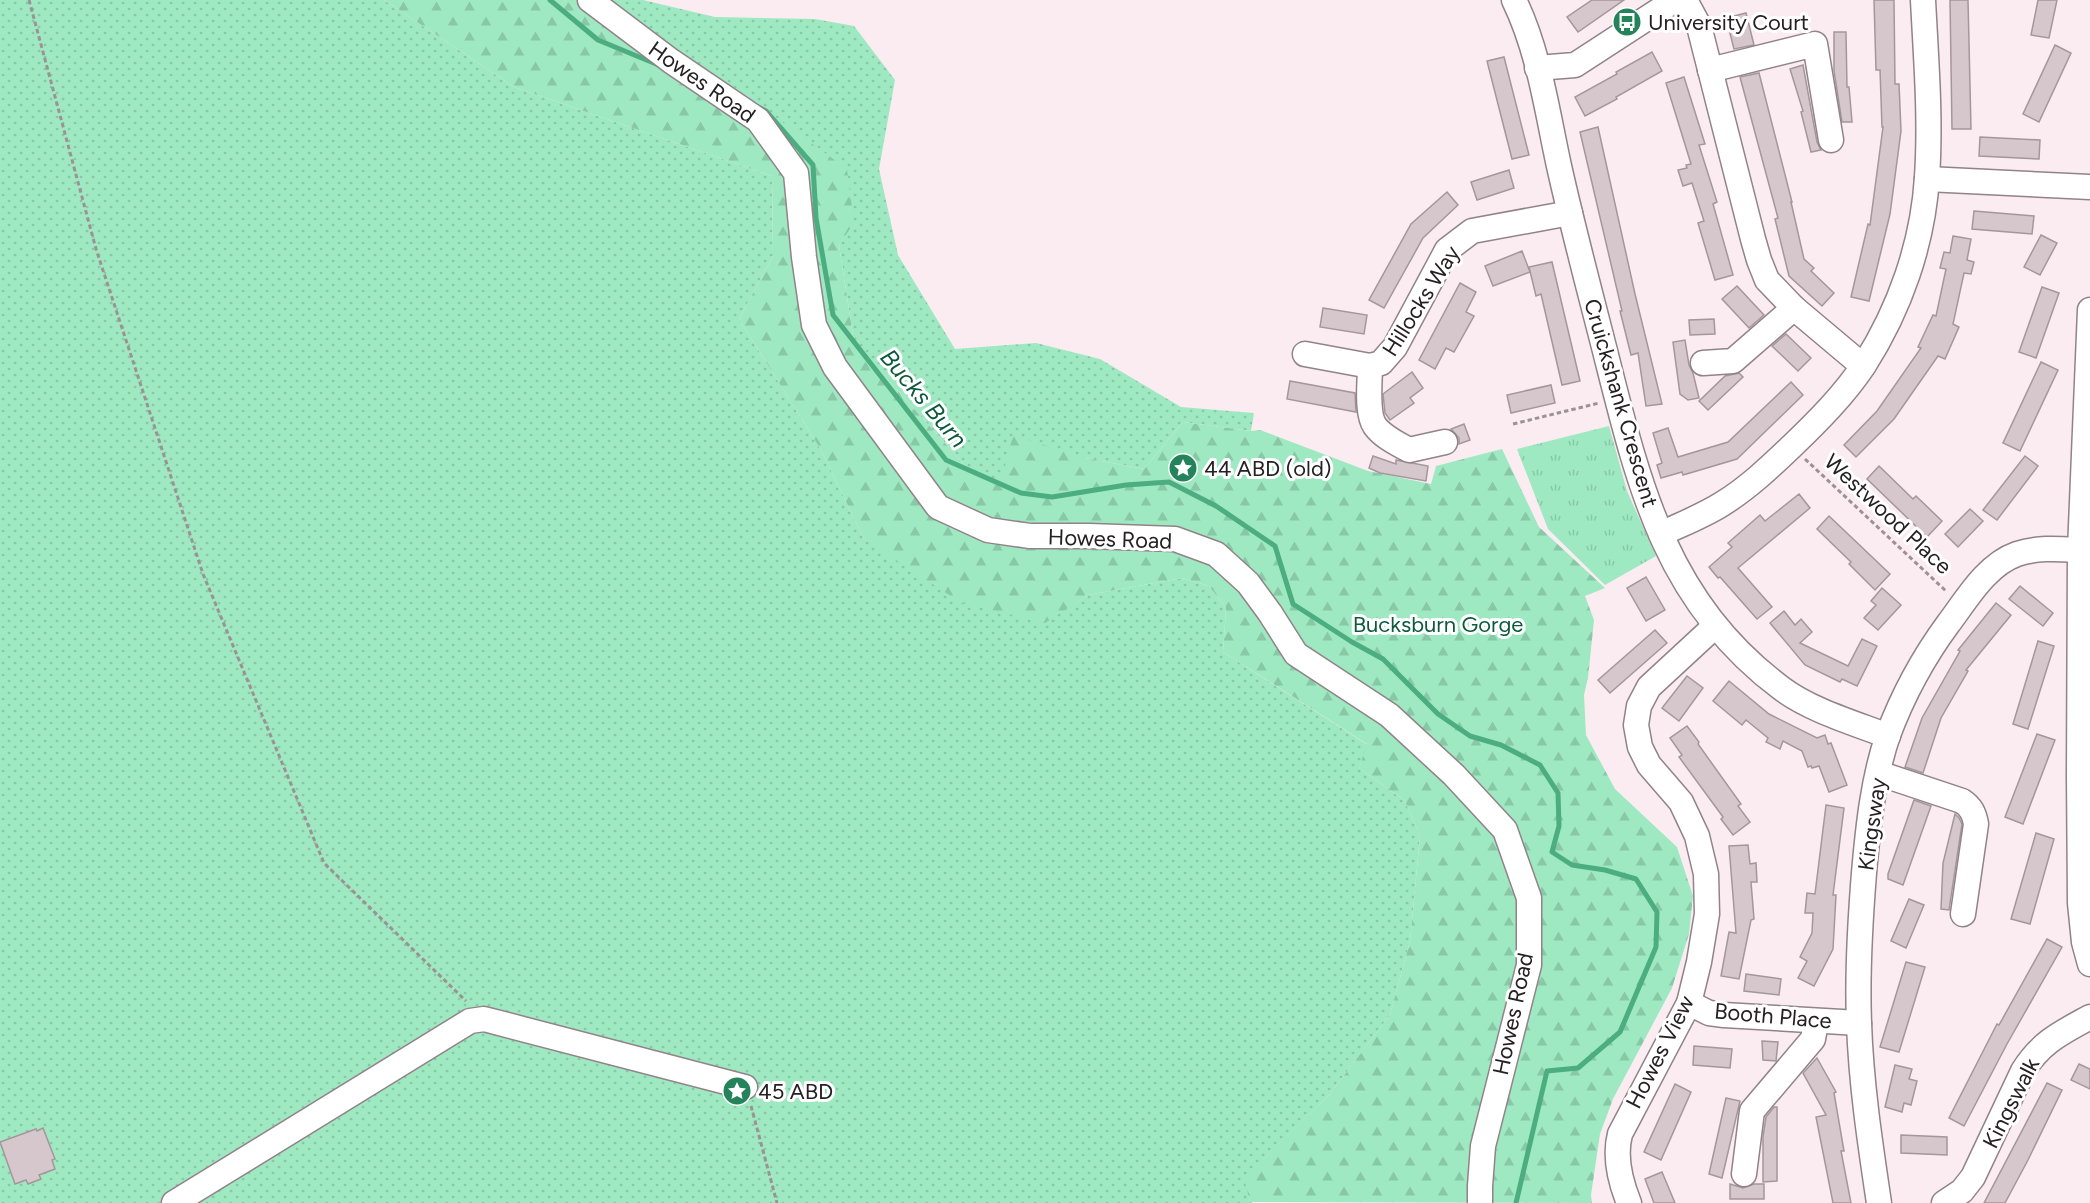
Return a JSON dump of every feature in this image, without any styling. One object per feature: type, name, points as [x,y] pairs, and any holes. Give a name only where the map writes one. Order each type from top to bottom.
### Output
[{"type":"street","name":"Howes Road","points":[[590,0],[676,65],[758,120],[796,173],[804,257],[814,325],[836,367],[938,507],[988,530],[1030,537],[1089,536],[1175,539],[1216,554],[1248,583],[1296,654],[1389,715],[1454,775],[1505,830],[1529,898],[1528,965],[1484,1146],[1480,1203]]},
{"type":"street","name":"Cruickshank Crescent","points":[[1514,0],[1521,15],[1537,68],[1570,213],[1641,484],[1681,577],[1715,626],[1744,657],[1782,689],[1810,705],[1888,736]]},
{"type":"street","points":[[1537,68],[1575,64],[1675,0]]},
{"type":"street","points":[[1685,0],[1699,26],[1759,260],[1767,280],[1794,308],[1863,366]]},
{"type":"street","points":[[1661,534],[1706,513],[1738,494],[1792,446],[1821,418],[1863,366],[1883,333],[1907,280],[1919,233],[1927,179],[1929,117],[1923,0]]},
{"type":"street","points":[[1710,70],[1815,44],[1831,140]]},
{"type":"street","points":[[1927,179],[2090,187]]},
{"type":"street","name":"Hillocks Way","points":[[1305,354],[1370,366],[1382,363],[1395,346],[1447,250],[1459,239],[1472,231],[1570,213]]},
{"type":"street","points":[[1703,363],[1733,361],[1794,308]]},
{"type":"street","points":[[2090,310],[2080,550],[2079,881],[2084,942],[2090,964]]},
{"type":"street","points":[[1370,366],[1370,414],[1374,426],[1385,436],[1409,450],[1445,442]]},
{"type":"street","name":"Kingsway","points":[[1879,1203],[1865,1108],[1859,1023],[1860,932],[1871,810],[1888,736],[1926,655],[1961,606],[1991,571],[2017,554],[2043,550],[2080,550]]},
{"type":"street","name":"Howes View","points":[[1629,1203],[1618,1167],[1617,1145],[1620,1134],[1689,1003],[1707,914],[1706,874],[1697,836],[1681,802],[1649,765],[1640,747],[1636,725],[1639,706],[1649,687],[1715,626]]},
{"type":"street","points":[[1878,773],[1962,801],[1974,814],[1976,824],[1963,914]]},
{"type":"street","name":"Booth Place","points":[[1689,1003],[1709,1013],[1724,1015],[1859,1023]]},
{"type":"street","name":"Kingswalk","points":[[1944,1203],[1962,1191],[1973,1177],[2030,1059],[2053,1036],[2090,1017]]},
{"type":"street","points":[[174,1203],[470,1021],[484,1019],[745,1087]]},
{"type":"street","points":[[1744,1174],[1752,1111],[1813,1039],[1816,1022]]},
{"type":"path","points":[[29,0],[96,249],[203,574],[324,863],[484,1019]]},
{"type":"path","points":[[1513,424],[1617,398]]},
{"type":"path","name":"Westwood Place","points":[[1792,446],[1961,606]]},
{"type":"path","points":[[745,1087],[777,1203]]},
{"type":"green space","points":[[0,0],[384,0],[514,87],[772,176],[773,256],[739,319],[821,450],[864,539],[1045,622],[1088,595],[1182,578],[1209,586],[1226,608],[1223,652],[1368,745],[1359,768],[1405,801],[1420,836],[1410,941],[1390,1015],[1329,1095],[1245,1178],[1250,1202],[1253,1203],[0,1203]]},
{"type":"green space","name":"Bucksburn Gorge","points":[[384,0],[565,0],[601,27],[731,85],[847,169],[854,223],[839,245],[854,342],[969,470],[1001,482],[1013,435],[1085,458],[1144,469],[1183,422],[1251,431],[1260,430],[1368,471],[1431,484],[1436,466],[1502,449],[1539,527],[1605,588],[1585,596],[1594,620],[1584,695],[1586,735],[1615,789],[1677,847],[1693,896],[1689,934],[1672,988],[1613,1099],[1600,1134],[1591,1195],[1592,1203],[1250,1202],[1244,1178],[1329,1095],[1390,1015],[1410,941],[1420,836],[1405,801],[1359,768],[1367,744],[1223,652],[1226,608],[1209,586],[1182,578],[1088,595],[1045,623],[960,602],[864,539],[821,450],[739,319],[773,256],[772,176],[514,87]]},
{"type":"green space","points":[[565,0],[643,0],[715,17],[815,19],[854,26],[895,80],[879,169],[898,255],[955,349],[1036,343],[1100,359],[1181,407],[1254,413],[1251,431],[1183,422],[1144,469],[1085,458],[1001,482],[969,470],[854,342],[839,245],[854,222]]},
{"type":"green space","points":[[1609,426],[1627,491],[1656,556],[1605,585],[1548,529],[1517,449]]},
{"type":"building","points":[[1592,0],[1624,0],[1578,32],[1567,17]]},
{"type":"building","points":[[1874,0],[1894,0],[1895,84],[1899,84],[1901,131],[1890,214],[1869,301],[1851,297],[1868,224],[1870,225],[1883,127],[1880,70],[1876,70]]},
{"type":"building","points":[[1950,0],[1968,0],[1971,129],[1952,129]]},
{"type":"building","points":[[2038,0],[2057,0],[2049,38],[2031,35]]},
{"type":"building","points":[[1746,13],[1754,45],[1734,49],[1726,18]]},
{"type":"building","points":[[1834,32],[1846,32],[1847,87],[1849,87],[1852,122],[1842,122],[1834,71]]},
{"type":"building","points":[[2055,45],[2071,53],[2039,122],[2023,114]]},
{"type":"building","points":[[1652,52],[1662,71],[1585,116],[1575,97]]},
{"type":"building","points":[[1504,57],[1529,155],[1512,159],[1487,61]]},
{"type":"building","points":[[1803,65],[1817,142],[1821,150],[1811,152],[1801,112],[1803,111],[1790,69]]},
{"type":"building","points":[[1759,73],[1804,259],[1814,268],[1811,271],[1834,293],[1822,306],[1789,276],[1775,219],[1778,218],[1740,77]]},
{"type":"building","points":[[1684,77],[1705,144],[1699,145],[1717,202],[1713,204],[1733,275],[1715,280],[1698,223],[1704,221],[1692,183],[1683,186],[1678,170],[1687,168],[1686,165],[1691,164],[1666,83]]},
{"type":"building","points":[[1598,127],[1662,404],[1646,406],[1638,353],[1631,355],[1620,311],[1622,311],[1580,132]]},
{"type":"building","points":[[1980,137],[2040,140],[2039,159],[1979,156]]},
{"type":"building","points":[[1509,170],[1514,188],[1477,200],[1471,182]]},
{"type":"building","points":[[1447,192],[1458,205],[1423,238],[1384,308],[1369,300],[1411,224]]},
{"type":"building","points":[[1974,211],[2034,216],[2032,234],[1972,229]]},
{"type":"building","points":[[2041,235],[2057,243],[2040,275],[2024,267]]},
{"type":"building","points":[[1953,236],[1971,239],[1967,260],[1974,262],[1971,274],[1964,273],[1953,324],[1959,327],[1945,359],[1938,356],[1894,419],[1856,457],[1844,445],[1877,411],[1921,348],[1918,347],[1933,315],[1936,316],[1946,269],[1940,268],[1944,252],[1950,253]]},
{"type":"building","points":[[1522,251],[1530,272],[1493,286],[1485,266]]},
{"type":"building","points":[[1552,262],[1580,381],[1562,385],[1541,294],[1536,296],[1529,267]]},
{"type":"building","points":[[1460,283],[1476,292],[1466,312],[1474,316],[1454,352],[1446,348],[1435,369],[1419,360]]},
{"type":"building","points":[[1737,286],[1764,315],[1749,328],[1722,299]]},
{"type":"building","points":[[2042,287],[2059,293],[2036,358],[2019,352]]},
{"type":"building","points":[[1323,308],[1367,315],[1364,334],[1320,327]]},
{"type":"building","points":[[1714,319],[1715,334],[1690,335],[1689,320]]},
{"type":"building","points":[[1786,334],[1811,358],[1798,371],[1772,346]]},
{"type":"building","points":[[1685,340],[1689,365],[1699,398],[1688,400],[1680,394],[1673,342]]},
{"type":"building","points":[[2041,362],[2058,370],[2020,451],[2003,443]]},
{"type":"building","points":[[1412,372],[1423,388],[1410,398],[1414,403],[1390,420],[1385,413],[1383,394]]},
{"type":"building","points":[[1739,373],[1743,377],[1708,410],[1699,401],[1725,376]]},
{"type":"building","points":[[1290,381],[1355,393],[1356,412],[1287,399]]},
{"type":"building","points":[[1791,382],[1803,395],[1737,459],[1683,475],[1682,472],[1661,478],[1657,465],[1662,463],[1653,433],[1668,428],[1678,457],[1728,442]]},
{"type":"building","points":[[1551,385],[1555,403],[1511,413],[1507,395]]},
{"type":"building","points":[[1464,424],[1470,440],[1459,444],[1459,438],[1451,429]]},
{"type":"building","points":[[1373,456],[1396,464],[1396,460],[1428,466],[1426,481],[1380,473],[1369,468]]},
{"type":"building","points":[[2025,456],[2038,466],[1997,520],[1983,510]]},
{"type":"building","points":[[1879,466],[1913,499],[1916,496],[1942,521],[1927,537],[1867,479]]},
{"type":"building","points":[[1799,494],[1810,508],[1738,568],[1772,607],[1757,619],[1709,567],[1732,547],[1728,543],[1760,515],[1765,521]]},
{"type":"building","points":[[1970,509],[1983,521],[1958,547],[1945,534]]},
{"type":"building","points":[[1829,516],[1890,574],[1875,590],[1849,564],[1851,562],[1817,529]]},
{"type":"building","points":[[1646,577],[1665,610],[1646,621],[1627,588]]},
{"type":"building","points":[[2020,586],[2053,613],[2043,626],[2009,599]]},
{"type":"building","points":[[1882,588],[1901,605],[1878,630],[1864,618],[1876,605],[1871,601]]},
{"type":"building","points":[[1996,603],[2011,615],[1966,670],[1968,671],[1941,718],[1923,773],[1905,767],[1922,718],[1960,651],[1958,650]]},
{"type":"building","points":[[1784,611],[1795,625],[1801,619],[1812,632],[1800,643],[1848,666],[1862,639],[1877,646],[1857,686],[1842,679],[1840,682],[1805,665],[1770,623]]},
{"type":"building","points":[[1655,630],[1667,643],[1610,693],[1598,680]]},
{"type":"building","points":[[2038,641],[2054,646],[2028,729],[2013,724]]},
{"type":"building","points":[[1687,676],[1703,688],[1679,721],[1662,708]]},
{"type":"building","points":[[1729,681],[1769,714],[1817,738],[1825,735],[1828,744],[1831,743],[1847,785],[1829,792],[1819,766],[1808,767],[1802,751],[1783,741],[1780,749],[1766,742],[1768,738],[1746,720],[1742,725],[1713,701]]},
{"type":"building","points":[[1687,726],[1741,804],[1738,806],[1750,822],[1733,835],[1721,819],[1723,817],[1679,757],[1682,755],[1670,738]]},
{"type":"building","points":[[2037,734],[2055,740],[2023,824],[2005,817]]},
{"type":"building","points":[[1914,800],[1931,806],[1903,885],[1888,879],[1888,874]]},
{"type":"building","points":[[1826,805],[1844,808],[1833,895],[1836,895],[1833,949],[1814,986],[1798,978],[1807,961],[1800,957],[1812,933],[1813,913],[1805,913],[1807,893],[1815,894]]},
{"type":"building","points":[[1955,814],[1962,824],[1949,910],[1941,909],[1943,863]]},
{"type":"building","points":[[2036,833],[2054,839],[2030,924],[2011,919]]},
{"type":"building","points":[[1748,845],[1750,864],[1756,863],[1757,882],[1751,882],[1754,919],[1751,920],[1739,979],[1721,976],[1729,932],[1736,933],[1729,846]]},
{"type":"building","points":[[1909,899],[1924,905],[1906,948],[1891,941]]},
{"type":"building","points":[[2047,939],[2062,947],[1964,1126],[1949,1118],[1997,1024],[1999,1025]]},
{"type":"building","points":[[1906,962],[1925,967],[1899,1052],[1880,1047]]},
{"type":"building","points":[[1746,974],[1781,979],[1779,995],[1744,991]]},
{"type":"building","points":[[1762,1041],[1778,1042],[1776,1061],[1763,1060]]},
{"type":"building","points":[[1694,1046],[1732,1049],[1730,1068],[1693,1065]]},
{"type":"building","points":[[1817,1058],[1836,1092],[1834,1093],[1844,1151],[1841,1151],[1851,1203],[1833,1203],[1816,1117],[1826,1115],[1803,1073]]},
{"type":"building","points":[[2079,1064],[2090,1069],[2090,1089],[2071,1080]]},
{"type":"building","points":[[1895,1065],[1912,1069],[1909,1079],[1917,1081],[1911,1105],[1904,1103],[1902,1112],[1885,1107]]},
{"type":"building","points":[[2047,1083],[2062,1090],[2028,1160],[2005,1203],[1984,1203]]},
{"type":"building","points":[[1675,1084],[1691,1092],[1661,1160],[1644,1152]]},
{"type":"building","points":[[1726,1098],[1740,1101],[1722,1178],[1709,1174]]},
{"type":"building","points":[[1774,1107],[1777,1107],[1777,1181],[1763,1182],[1763,1137],[1766,1117]]},
{"type":"building","points":[[43,1128],[55,1159],[52,1160],[55,1169],[39,1175],[41,1179],[28,1184],[26,1180],[15,1184],[0,1142]]},
{"type":"building","points":[[1901,1135],[1947,1137],[1947,1155],[1901,1153]]},
{"type":"building","points":[[1662,1172],[1675,1203],[1654,1203],[1645,1179]]},
{"type":"building","points":[[1730,1184],[1743,1188],[1754,1184],[1764,1184],[1764,1199],[1730,1199]]},
{"type":"waterway","name":"Bucks Burn","points":[[550,0],[598,40],[661,66]]},
{"type":"waterway","name":"Bucks Burn","points":[[758,107],[766,111],[813,165],[816,218],[833,315],[946,460],[1021,493],[1052,497],[1126,485],[1169,482],[1216,506],[1275,546],[1293,604],[1383,659],[1438,714],[1470,736],[1501,745],[1540,765],[1558,793],[1559,826],[1552,852],[1572,865],[1605,870],[1636,879],[1657,912],[1656,947],[1620,1032],[1578,1068],[1547,1071],[1516,1203]]},
{"type":"place","name":"University Court","points":[[1627,22]]},
{"type":"place","name":"44 ABD (old)","points":[[1183,468]]},
{"type":"place","name":"45 ABD","points":[[737,1091]]}]
